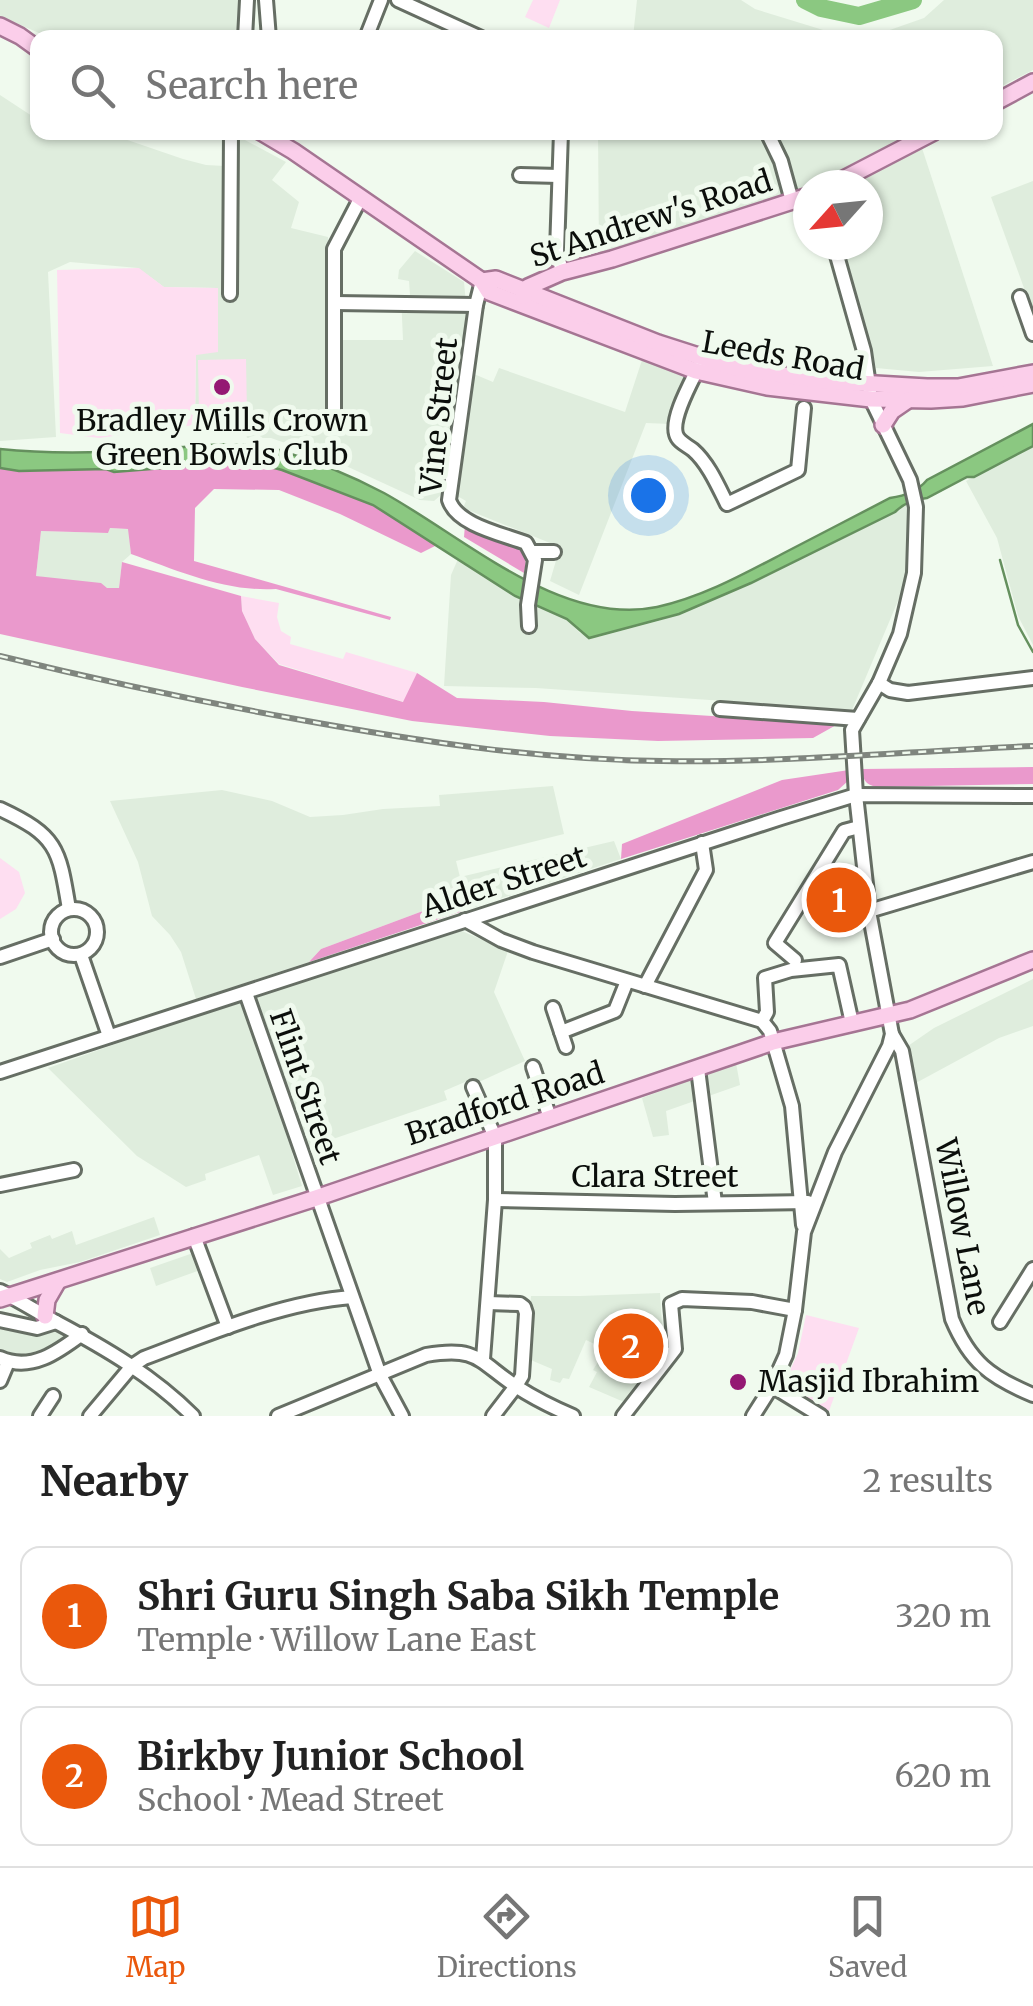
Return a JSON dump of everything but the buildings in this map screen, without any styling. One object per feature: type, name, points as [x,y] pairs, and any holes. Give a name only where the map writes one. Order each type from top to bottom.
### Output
[{"type":"main road","points":[[0,26],[30,43]]},
{"type":"main road","points":[[0,38],[30,48]]},
{"type":"main road","points":[[1003,98],[1033,82]]},
{"type":"main road","name":"Leeds Road","points":[[273,140],[482,281],[496,279],[522,298],[752,384],[826,394],[958,387],[1033,373]]},
{"type":"main road","points":[[860,170],[918,140]]},
{"type":"main road","name":"St Andrew's Road","points":[[522,298],[528,287],[562,272],[793,201]]},
{"type":"main road","name":"Leeds Road","points":[[699,365],[772,374],[908,400],[963,398],[1033,384]]},
{"type":"main road","points":[[883,425],[908,400]]},
{"type":"main road","name":"Bradford Road","points":[[3,1297],[316,1198],[773,1042],[910,1010],[1033,960]]},
{"type":"main road","points":[[50,1319],[47,1300],[58,1281]]},
{"type":"street","points":[[245,30],[247,0]]},
{"type":"street","points":[[266,0],[269,30]]},
{"type":"street","points":[[369,30],[381,0]]},
{"type":"street","points":[[398,0],[464,30]]},
{"type":"street","points":[[230,294],[231,140]]},
{"type":"street","points":[[561,140],[556,251],[562,272]]},
{"type":"street","points":[[771,140],[793,184]]},
{"type":"street","points":[[520,175],[560,176]]},
{"type":"street","points":[[334,414],[334,248],[360,198]]},
{"type":"street","points":[[720,709],[858,719],[900,634],[914,573],[916,507],[910,480],[869,391],[864,351],[838,260]]},
{"type":"street","name":"Vine Street","points":[[482,281],[449,500],[461,519],[526,543],[533,552]]},
{"type":"street","points":[[1020,297],[1033,334]]},
{"type":"street","points":[[335,302],[476,305]]},
{"type":"street","points":[[699,365],[681,406],[676,435],[701,458],[728,504],[798,470],[804,408],[792,390]]},
{"type":"street","points":[[804,408],[826,394]]},
{"type":"street","points":[[529,626],[533,552],[554,552]]},
{"type":"street","points":[[879,683],[890,690],[908,693],[1033,678]]},
{"type":"street","name":"Willow Lane","points":[[858,719],[852,730],[869,911],[887,1014],[902,1051],[952,1318],[961,1342],[976,1362],[999,1380],[1033,1394]]},
{"type":"street","name":"Alder Street","points":[[0,1072],[856,795],[1033,796]]},
{"type":"street","points":[[0,809],[30,823],[55,847],[70,909]]},
{"type":"street","points":[[796,960],[775,943],[844,831],[859,828]]},
{"type":"street","points":[[645,986],[706,870],[702,843]]},
{"type":"street","points":[[869,911],[1033,862]]},
{"type":"street","points":[[70,909],[85,912],[96,925],[94,945],[81,955],[66,954],[52,940],[56,918],[70,909]]},
{"type":"street","points":[[466,920],[533,952],[762,1021],[770,1031],[792,1106],[809,1202]]},
{"type":"street","points":[[0,957],[52,940]]},
{"type":"street","points":[[81,955],[109,1036]]},
{"type":"street","points":[[762,1021],[768,1012],[765,978],[791,970],[839,965],[852,1024]]},
{"type":"street","points":[[561,1032],[614,1010],[628,981]]},
{"type":"street","name":"Flint Street","points":[[246,993],[380,1375],[402,1416]]},
{"type":"street","points":[[552,1008],[566,1047]]},
{"type":"street","points":[[752,1416],[785,1357],[796,1307],[809,1202],[892,1034]]},
{"type":"street","points":[[533,1067],[550,1118]]},
{"type":"street","points":[[698,1069],[716,1203]]},
{"type":"street","points":[[473,1087],[495,1137],[495,1200],[482,1359]]},
{"type":"street","points":[[0,1185],[74,1170]]},
{"type":"street","name":"Clara Street","points":[[495,1200],[809,1202]]},
{"type":"street","points":[[197,1235],[228,1327]]},
{"type":"street","points":[[1000,1322],[1033,1270]]},
{"type":"street","points":[[0,1310],[3,1297],[82,1334],[132,1366],[193,1416]]},
{"type":"street","points":[[90,1416],[132,1366],[144,1358],[228,1327],[325,1299],[352,1297]]},
{"type":"street","points":[[623,1416],[675,1349],[672,1304],[682,1299],[796,1307]]},
{"type":"street","points":[[488,1303],[520,1304],[526,1310],[522,1376],[493,1416]]},
{"type":"street","points":[[0,1320],[36,1328],[50,1319]]},
{"type":"street","points":[[0,1380],[4,1360],[33,1361],[54,1355],[82,1334]]},
{"type":"street","points":[[278,1416],[426,1355],[443,1352],[466,1352],[482,1359],[516,1386],[573,1416]]},
{"type":"street","points":[[772,1386],[821,1416]]},
{"type":"street","points":[[40,1416],[52,1396]]},
{"type":"shaded area","points":[[0,0],[241,0],[237,30],[32,30],[0,16]]},
{"type":"shaded area","points":[[533,0],[560,0],[549,28],[525,17]]},
{"type":"shaded area","points":[[637,0],[741,0],[755,9],[823,30],[634,30]]},
{"type":"shaded area","points":[[944,0],[1033,0],[1033,70],[1003,85],[1003,30],[890,30],[924,18]]},
{"type":"shaded area","points":[[0,95],[30,115],[30,140],[127,140],[183,159],[225,166],[231,140],[245,140],[286,162],[272,180],[299,202],[291,228],[328,237],[331,340],[403,340],[401,295],[410,295],[409,281],[398,279],[399,270],[415,251],[464,282],[468,325],[462,369],[493,382],[499,368],[625,412],[642,360],[685,377],[670,424],[646,423],[579,595],[550,581],[560,547],[463,508],[466,501],[454,494],[442,494],[434,501],[420,500],[333,460],[271,438],[247,438],[243,421],[195,425],[196,354],[218,351],[217,288],[164,287],[138,268],[70,262],[48,272],[56,437],[0,441]]},
{"type":"shaded area","points":[[598,140],[898,140],[840,170],[793,170],[793,192],[599,254]]},
{"type":"shaded area","points":[[921,145],[993,366],[919,372],[876,368],[847,260],[883,260],[883,170],[874,170]]},
{"type":"shaded area","points":[[1033,181],[1033,313],[991,197]]},
{"type":"shaded area","points":[[139,268],[164,287],[218,288],[218,352],[196,355],[195,425],[99,438],[60,433],[57,270]]},
{"type":"shaded area","name":"Bradley Mills Crown Green Bowls Club","points":[[246,359],[247,414],[199,415],[198,360]]},
{"type":"shaded area","points":[[1033,424],[1033,446],[974,477],[909,502],[751,583],[679,614],[589,638],[567,619],[515,596],[373,505],[282,470],[259,464],[226,463],[114,472],[0,468],[0,449],[90,452],[229,444],[262,446],[333,469],[384,493],[480,554],[550,591],[585,604],[621,610],[657,607],[721,585],[890,498],[915,490]]},
{"type":"shaded area","points":[[1033,446],[1033,645],[1018,616],[997,538],[966,481]]},
{"type":"shaded area","points":[[259,464],[282,470],[373,505],[437,545],[421,553],[279,490],[214,489],[195,508],[194,561],[391,617],[390,620],[276,589],[220,584],[185,573],[131,554],[128,529],[110,528],[108,533],[41,531],[36,576],[119,588],[122,562],[241,596],[242,611],[255,639],[279,665],[403,702],[417,673],[457,698],[838,724],[813,738],[658,741],[550,736],[412,721],[0,634],[0,468],[114,472]]},
{"type":"shaded area","points":[[913,499],[911,570],[852,710],[536,688],[444,686],[451,575],[458,559],[515,596],[567,619],[580,633],[598,637],[662,620],[712,600],[895,512]]},
{"type":"shaded area","points":[[465,525],[521,551],[524,573],[464,537]]},
{"type":"shaded area","points":[[109,528],[129,529],[131,554],[122,562],[119,588],[36,576],[41,531],[108,533]]},
{"type":"shaded area","points":[[241,596],[279,603],[277,617],[281,631],[291,637],[290,644],[343,659],[346,652],[417,673],[404,702],[279,664],[255,639],[242,611]]},
{"type":"shaded area","points":[[1033,767],[1033,784],[876,787],[865,781],[862,769]]},
{"type":"shaded area","points":[[849,770],[848,781],[838,790],[621,859],[622,844],[782,780]]},
{"type":"shaded area","points":[[553,786],[564,834],[456,861],[460,877],[614,841],[621,859],[463,911],[460,880],[439,905],[321,949],[309,962],[196,999],[181,952],[152,916],[138,862],[110,801],[222,790],[272,801],[310,817],[440,806],[439,795]]},
{"type":"shaded area","points":[[0,858],[19,872],[25,893],[16,909],[0,919]]},
{"type":"shaded area","points":[[460,878],[463,911],[309,962],[321,949],[439,905]]},
{"type":"shaded area","points":[[462,931],[508,951],[494,992],[525,1061],[479,1082],[472,1079],[444,1091],[447,1100],[292,1153],[302,1186],[273,1195],[259,1155],[205,1174],[206,1180],[186,1187],[137,1156],[48,1068],[237,1001]]},
{"type":"shaded area","points":[[1033,979],[1033,1026],[999,1038],[914,1084],[905,1048],[934,1028]]},
{"type":"shaded area","points":[[736,1063],[740,1085],[666,1111],[669,1135],[653,1137],[642,1098]]},
{"type":"shaded area","points":[[154,1217],[160,1235],[80,1262],[7,1282],[0,1279],[0,1249],[9,1258],[32,1248],[30,1243],[72,1231],[76,1245]]},
{"type":"shaded area","points":[[196,1252],[203,1269],[156,1286],[150,1268]]},
{"type":"shaded area","points":[[660,1293],[663,1342],[654,1365],[624,1402],[589,1387],[597,1372],[593,1370],[601,1357],[606,1359],[607,1350],[586,1340],[569,1379],[563,1378],[560,1383],[550,1380],[552,1369],[526,1358],[531,1296]]},
{"type":"shaded area","points":[[806,1315],[859,1328],[829,1411],[783,1386],[798,1353]]},
{"type":"shaded area","points":[[0,1324],[35,1331],[58,1330],[73,1337],[31,1358],[0,1354]]},
{"type":"waterway","points":[[805,0],[821,8],[859,16],[913,0]]},
{"type":"waterway","points":[[1000,560],[1018,625],[1033,652]]},
{"type":"railway","points":[[0,656],[341,727],[571,757],[755,760],[1033,746]]},
{"type":"place","name":"Bradley Mills Crown Green Bowls Club","points":[[222,387]]},
{"type":"place","name":"Shri Guru Singh Saba Sikh Temple","points":[[839,900]]},
{"type":"place","name":"Birkby Junior School","points":[[631,1346]]},
{"type":"place","name":"Masjid Ibrahim","points":[[738,1382]]}]
